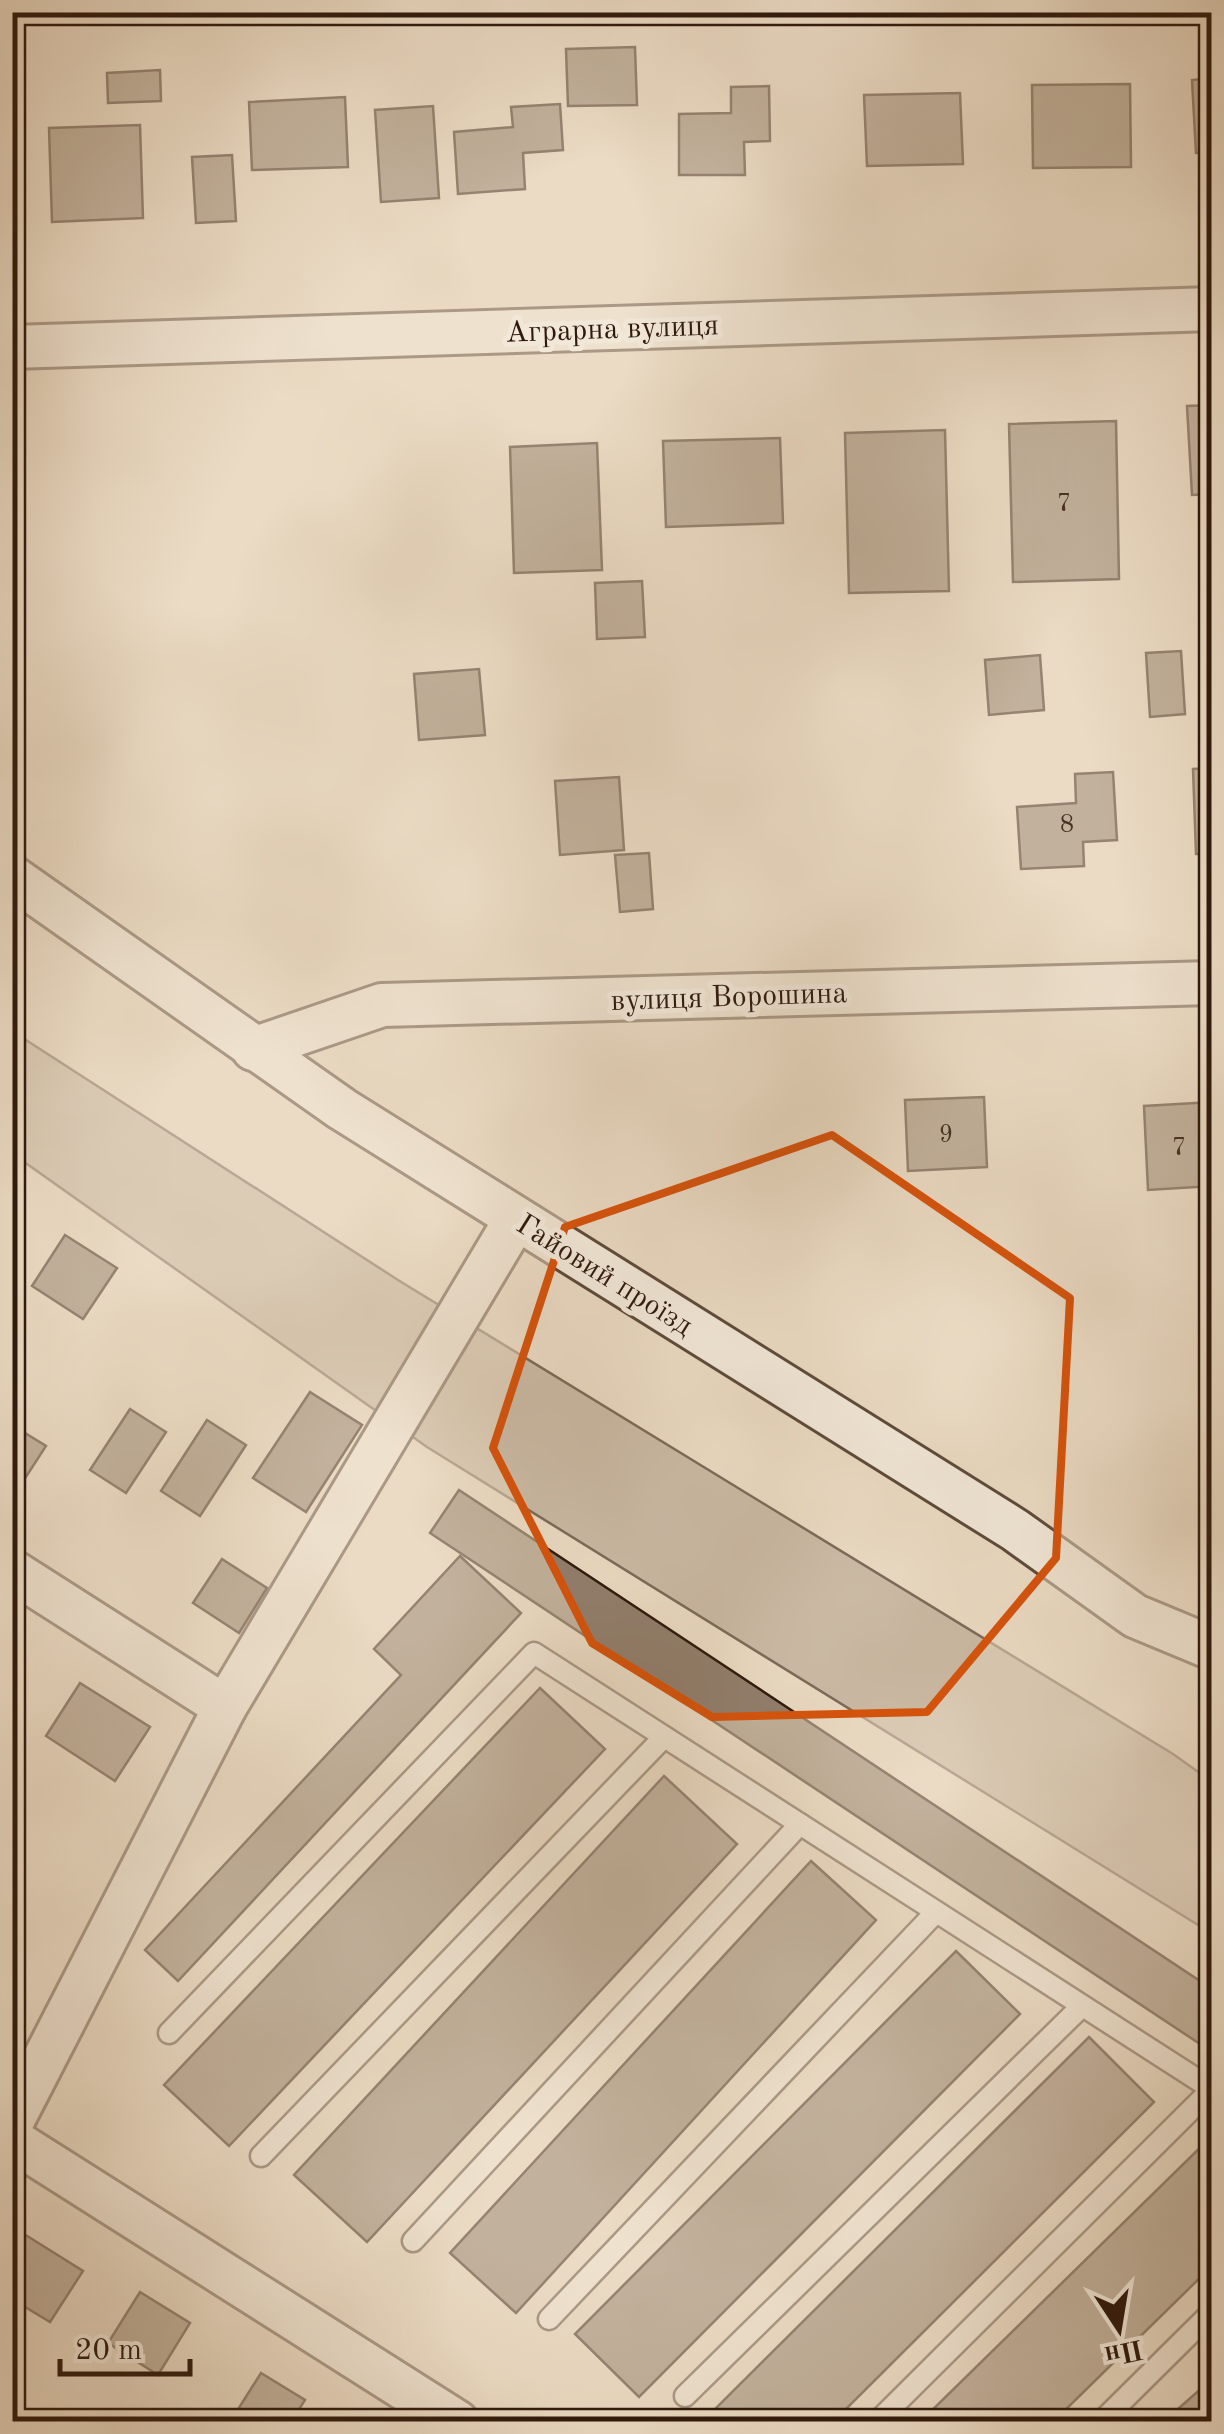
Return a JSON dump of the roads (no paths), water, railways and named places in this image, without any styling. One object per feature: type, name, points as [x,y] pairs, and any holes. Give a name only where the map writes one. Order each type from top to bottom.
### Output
[{"type":"street","name":"Аграрна вулиця","points":[[12,347],[1212,309]]},
{"type":"street","name":"Гайовий проїзд","points":[[12,877],[253,1049],[1015,1530],[1135,1616],[1212,1648]]},
{"type":"street","name":"вулиця Ворошина","points":[[253,1049],[382,1005],[1212,983]]},
{"type":"street","points":[[12,2122],[225,1707],[516,1218]]},
{"type":"street","points":[[12,1571],[225,1707]]},
{"type":"street","points":[[12,2140],[457,2422]]},
{"type":"lane","points":[[169,2033],[534,1653],[1212,2089],[877,2422]]},
{"type":"lane","points":[[261,2156],[664,1737]]},
{"type":"lane","points":[[413,2242],[800,1824]]},
{"type":"lane","points":[[550,2318],[936,1912]]},
{"type":"lane","points":[[685,2396],[1082,2006]]},
{"type":"lane","points":[[1101,2422],[1212,2312]]}]
